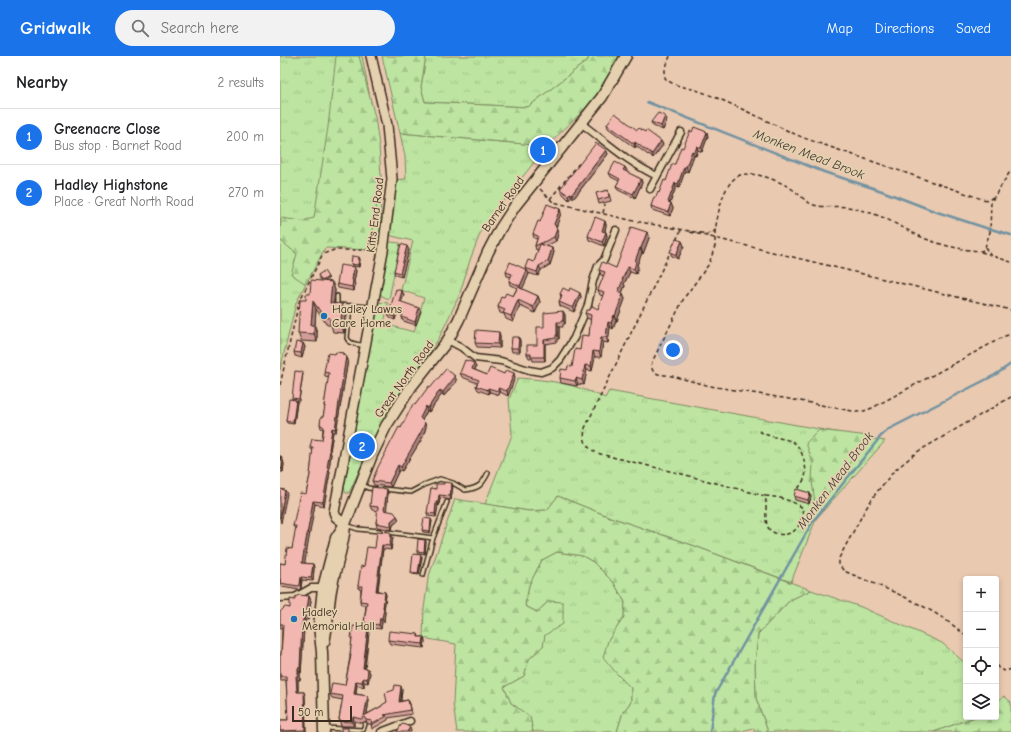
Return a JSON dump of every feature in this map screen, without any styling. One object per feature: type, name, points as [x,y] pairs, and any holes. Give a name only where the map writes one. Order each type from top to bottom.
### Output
[{"type":"main road","name":"Barnet Road","points":[[448,340],[500,229],[515,206],[602,98],[626,56]]},
{"type":"main road","name":"Great North Road","points":[[324,730],[322,652],[319,626],[336,538],[345,524],[360,484],[386,426],[411,387],[448,340]]},
{"type":"street","name":"Kitts End Road","points":[[345,524],[336,517],[334,512],[339,493],[383,251],[392,179],[387,125],[371,56]]},
{"type":"street","points":[[582,124],[629,160],[657,176]]},
{"type":"street","points":[[650,189],[680,132]]},
{"type":"street","points":[[448,340],[462,347],[475,358],[501,361],[529,370],[541,372],[552,368],[560,360],[574,338],[588,305],[592,281],[598,266],[604,260],[616,230]]},
{"type":"street","points":[[339,493],[354,500]]},
{"type":"street","points":[[280,598],[295,596],[311,588],[327,588]]},
{"type":"street","points":[[381,732],[410,721]]},
{"type":"lane","points":[[337,296],[337,305],[372,307]]},
{"type":"lane","points":[[350,306],[348,338],[349,341],[364,350]]},
{"type":"lane","points":[[360,484],[368,488],[411,492],[426,484],[440,480],[453,483],[465,490],[475,489],[483,483],[488,473]]},
{"type":"lane","points":[[423,575],[433,538],[447,502]]},
{"type":"lane","points":[[345,524],[358,529],[433,538]]},
{"type":"lane","points":[[324,730],[363,730],[365,724]]},
{"type":"path","points":[[670,56],[665,70],[665,78],[670,83],[699,91],[752,113],[804,138],[982,199],[989,200],[995,195]]},
{"type":"path","points":[[550,199],[581,161]]},
{"type":"path","points":[[977,251],[982,251],[985,247],[990,232],[990,202],[1011,170]]},
{"type":"path","points":[[1011,262],[977,251],[949,246],[926,239],[873,214],[847,206],[820,207],[802,199],[793,190],[784,185],[755,174],[744,174],[737,177],[730,184],[721,204],[715,231],[715,246],[709,264],[684,298],[651,366],[653,371],[658,374],[710,386],[857,412],[872,408],[1011,334]]},
{"type":"path","points":[[534,183],[553,202],[634,221],[681,230],[707,234],[715,231]]},
{"type":"path","points":[[603,213],[605,204]]},
{"type":"path","points":[[681,230],[1011,310]]},
{"type":"path","points":[[681,230],[585,428],[584,435],[586,444],[595,453],[604,456],[678,472],[765,496],[791,501],[803,508],[802,518],[796,529],[787,535],[778,534],[770,530],[766,522],[767,502],[765,496]]},
{"type":"path","points":[[985,247],[990,255]]},
{"type":"path","points":[[280,385],[299,302],[323,254],[334,250],[383,251]]},
{"type":"path","points":[[963,633],[957,627],[917,603],[844,571],[839,565],[839,558],[869,504],[894,471],[917,452],[1011,397]]},
{"type":"path","points":[[759,431],[767,436],[793,441],[798,446],[803,457],[806,473],[805,478],[794,495]]},
{"type":"path","points":[[999,668],[1007,671],[1011,669]]},
{"type":"green space","points":[[280,56],[362,56],[376,129],[382,235],[379,248],[324,247],[296,303],[280,370]]},
{"type":"green space","points":[[336,56],[359,56],[375,117],[381,176],[370,250],[325,248],[306,284],[291,274],[297,254],[280,240],[281,218],[302,221],[314,218],[328,127]]},
{"type":"green space","points":[[382,56],[426,56],[421,87],[425,102],[528,107],[588,60],[589,56],[619,56],[598,96],[547,146],[400,133]]},
{"type":"green space","points":[[426,56],[589,56],[588,60],[528,107],[425,102],[421,87]]},
{"type":"green space","points":[[400,133],[547,146],[481,231],[459,296],[439,338],[387,415],[375,436],[349,493],[346,493],[344,489],[350,448],[378,302],[388,303],[384,324],[414,332],[424,298],[401,290],[413,241],[392,236],[389,233],[394,180],[406,179],[405,156]]},
{"type":"green space","points":[[390,242],[400,243],[389,299],[382,296],[379,291],[388,244]]},
{"type":"green space","points":[[518,378],[541,380],[573,386],[605,398],[609,391],[885,441],[816,519],[791,582],[692,545],[610,517],[558,496],[547,510],[529,511],[485,504],[512,435],[509,399]]},
{"type":"green space","points":[[819,430],[869,436],[816,510],[812,481],[813,463],[806,443]]},
{"type":"green space","points":[[558,496],[610,517],[692,545],[811,590],[790,600],[758,634],[755,663],[756,698],[768,732],[754,732],[754,728],[737,732],[617,732],[623,712],[631,702],[631,688],[603,657],[608,641],[624,617],[625,602],[614,583],[593,562],[583,556],[557,552],[542,560],[529,585],[525,606],[537,612],[549,601],[563,602],[563,624],[545,635],[543,646],[529,659],[524,676],[504,687],[511,703],[530,717],[533,732],[457,732],[453,703],[456,644],[423,638],[424,609],[428,579],[455,499],[529,511],[547,510]]},
{"type":"green space","points":[[557,552],[583,556],[593,562],[614,583],[625,602],[624,617],[608,641],[617,674],[631,688],[631,702],[623,712],[617,732],[533,732],[530,717],[511,703],[504,687],[524,676],[529,659],[543,646],[549,601],[537,612],[525,606],[529,585],[542,560]]},
{"type":"green space","points":[[811,590],[861,607],[942,643],[963,661],[963,720],[967,720],[934,732],[768,732],[756,698],[755,663],[758,634],[790,600]]},
{"type":"green space","points":[[1004,696],[1011,702],[1011,732],[934,732],[967,720],[999,720],[999,700]]},
{"type":"building","points":[[615,113],[637,130],[639,128],[645,132],[646,130],[661,141],[652,154],[635,142],[634,144],[607,124]]},
{"type":"building","points":[[658,113],[665,116],[661,126],[651,122]]},
{"type":"building","points":[[694,127],[707,132],[701,148],[697,146],[695,152],[692,151],[678,184],[675,183],[668,202],[671,203],[668,212],[651,206],[654,197],[656,197],[658,192],[659,193],[664,180],[666,181],[672,164],[675,164],[681,147],[683,148],[690,131],[692,132]]},
{"type":"building","points":[[596,143],[606,150],[572,194],[570,193],[568,195],[560,189]]},
{"type":"building","points":[[615,162],[625,167],[623,170],[641,179],[633,194],[616,186],[620,179],[609,173]]},
{"type":"building","points":[[608,190],[609,197],[598,200],[596,193]]},
{"type":"building","points":[[547,204],[560,209],[554,224],[557,229],[554,237],[535,246],[538,236],[533,234],[538,221],[540,222]]},
{"type":"building","points":[[595,217],[605,221],[602,231],[606,232],[602,242],[588,236]]},
{"type":"building","points":[[631,227],[647,232],[635,261],[634,269],[628,267],[622,280],[618,292],[623,294],[615,316],[614,315],[611,323],[608,322],[606,337],[601,337],[599,352],[593,351],[591,366],[585,365],[582,380],[576,378],[575,381],[560,378],[561,369],[567,370],[568,366],[572,367],[575,349],[580,350],[582,335],[589,336],[591,315],[585,313],[587,310],[590,310],[592,306],[598,309],[604,292],[598,290],[605,272],[599,270],[602,262],[616,268]]},
{"type":"building","points":[[676,239],[682,241],[676,255],[670,252]]},
{"type":"building","points":[[401,244],[407,246],[400,273],[394,271]]},
{"type":"building","points":[[540,244],[552,248],[548,261],[539,266],[537,272],[525,268],[528,260],[534,262]]},
{"type":"building","points":[[352,256],[359,257],[358,265],[351,264]]},
{"type":"building","points":[[510,262],[527,270],[520,286],[509,281],[512,274],[506,272]]},
{"type":"building","points":[[340,265],[354,267],[352,287],[337,284]]},
{"type":"building","points":[[324,271],[328,277],[322,281],[318,275]]},
{"type":"building","name":"Hadley Lawns Care Home","points":[[311,280],[332,282],[330,303],[342,304],[341,324],[330,324],[330,318],[324,317],[313,301],[311,325],[314,325],[314,334],[298,333],[300,300],[306,300],[306,294],[310,294]]},
{"type":"building","points":[[518,287],[538,296],[533,307],[518,300],[511,316],[503,313],[505,310],[498,307],[501,296],[504,297],[506,293],[513,296]]},
{"type":"building","points":[[563,288],[569,291],[570,288],[580,293],[573,308],[559,302],[562,295],[560,294]]},
{"type":"building","points":[[396,289],[402,291],[399,301],[419,308],[415,322],[402,317],[403,312],[396,310],[394,316],[388,315]]},
{"type":"building","points":[[563,311],[562,322],[557,322],[556,338],[544,340],[544,357],[531,357],[531,354],[527,354],[527,345],[537,345],[537,327],[544,327],[544,313]]},
{"type":"building","points":[[476,330],[499,332],[498,344],[475,343]]},
{"type":"building","points":[[512,337],[519,337],[518,348],[511,348]]},
{"type":"building","points":[[296,342],[303,343],[301,353],[294,352]]},
{"type":"building","points":[[336,352],[343,353],[343,355],[346,356],[335,429],[332,428],[327,468],[329,468],[323,502],[313,501],[302,563],[313,564],[311,578],[301,577],[300,585],[298,586],[280,583],[280,563],[285,564],[287,548],[292,549],[296,526],[293,526],[300,493],[306,494],[310,475],[313,447],[310,447],[312,439],[322,440],[324,427],[320,424],[325,406],[329,373],[324,372],[328,353],[335,354]]},
{"type":"building","points":[[465,360],[474,363],[472,369],[487,375],[490,368],[504,374],[506,370],[514,373],[507,391],[498,388],[498,391],[488,388],[488,390],[476,386],[479,380],[460,373]]},
{"type":"building","points":[[446,369],[454,375],[454,378],[443,392],[440,390],[428,408],[426,406],[420,418],[425,423],[401,467],[398,465],[389,483],[372,481],[399,427],[401,428],[413,404],[415,405],[429,386],[431,387]]},
{"type":"building","points":[[295,371],[303,372],[299,399],[292,398]]},
{"type":"building","points":[[289,399],[296,400],[293,422],[286,421]]},
{"type":"building","points":[[280,460],[283,460],[282,469],[280,468]]},
{"type":"building","points":[[444,482],[452,483],[450,496],[439,495],[438,502],[436,502],[435,514],[427,513],[431,488],[436,489],[436,484],[444,484]]},
{"type":"building","points":[[372,487],[387,489],[384,510],[394,512],[397,516],[391,521],[391,526],[376,523],[378,507],[370,506]]},
{"type":"building","points":[[280,489],[285,490],[280,518]]},
{"type":"building","points":[[796,489],[810,493],[808,500],[794,496]]},
{"type":"building","points":[[424,518],[431,519],[430,531],[422,530]]},
{"type":"building","points":[[377,531],[390,532],[391,534],[390,546],[382,545],[376,591],[385,592],[384,609],[379,625],[364,623],[367,602],[360,601],[362,586],[358,586],[361,566],[364,567],[367,547],[375,548]]},
{"type":"building","points":[[418,539],[425,540],[424,552],[417,551]]},
{"type":"building","points":[[413,554],[421,555],[418,573],[411,572]]},
{"type":"building","points":[[299,595],[309,596],[306,616],[304,616],[302,624],[300,668],[298,668],[298,676],[296,676],[297,692],[304,692],[305,730],[280,731],[280,720],[288,720],[286,676],[280,676],[280,655],[283,624],[280,624],[280,612],[285,607],[290,608],[290,599],[295,600],[295,597]]},
{"type":"building","points":[[353,626],[368,628],[363,668],[368,669],[367,679],[363,678],[362,682],[356,681],[354,694],[368,696],[364,716],[387,702],[385,693],[394,690],[395,685],[401,686],[399,702],[408,700],[410,710],[384,715],[387,716],[371,725],[372,721],[366,720],[364,717],[361,719],[353,717],[352,722],[340,721],[339,719],[343,696],[330,694],[332,683],[345,685],[351,655]]},
{"type":"building","points":[[389,631],[418,634],[418,637],[424,637],[423,644],[388,640]]},
{"type":"building","points":[[403,724],[410,727],[407,732],[397,732],[401,725]]},
{"type":"building","points":[[341,728],[348,728],[348,732],[341,732]]},
{"type":"waterway","name":"Monken Mead Brook","points":[[647,102],[824,172],[989,229]]},
{"type":"waterway","name":"Monken Mead Brook","points":[[991,229],[1011,235]]},
{"type":"waterway","name":"Monken Mead Brook","points":[[710,732],[715,694],[813,521],[881,436],[889,429],[995,375],[1011,364]]},
{"type":"place","name":"Greenacre Close","points":[[543,150]]},
{"type":"place","name":"Hadley Lawns Care Home","points":[[324,316]]},
{"type":"place","name":"Hadley Highstone","points":[[362,446]]},
{"type":"place","name":"Hadley Memorial Hall","points":[[294,619]]}]
